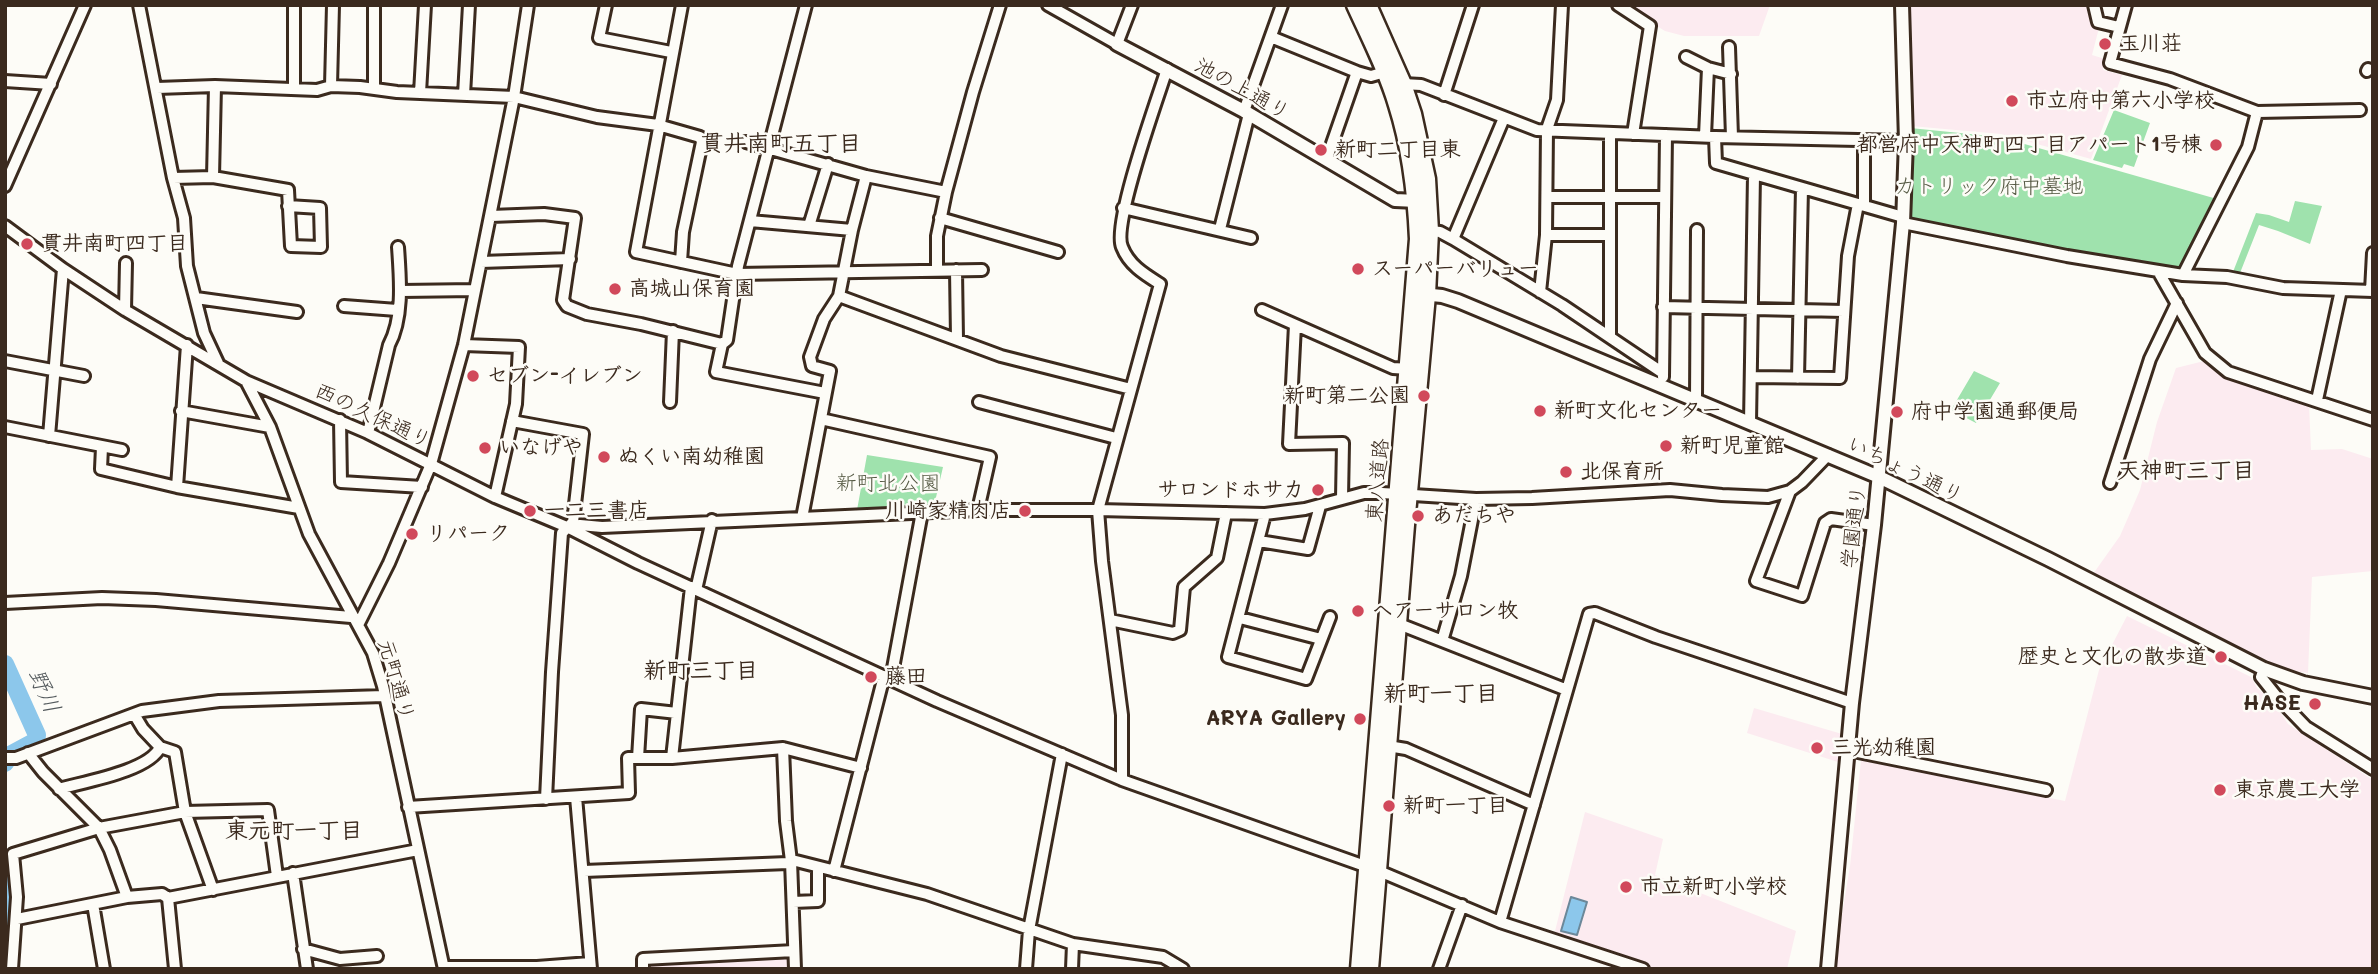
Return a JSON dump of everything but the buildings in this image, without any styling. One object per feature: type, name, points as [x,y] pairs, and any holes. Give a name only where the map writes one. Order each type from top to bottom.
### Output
[{"type":"main road","name":"東八道路","points":[[1355,5],[1385,72],[1408,145],[1417,201],[1421,294],[1373,869],[1370,969]]},
{"type":"main road","name":"東八道路","points":[[1359,969],[1388,746],[1399,624],[1409,369],[1430,231],[1423,158],[1413,114],[1403,84],[1368,5]]},
{"type":"street","points":[[5,186],[85,5]]},
{"type":"street","points":[[139,5],[173,178],[184,218],[187,266],[204,333],[219,364]]},
{"type":"street","points":[[294,5],[294,89]]},
{"type":"street","points":[[331,86],[333,5]]},
{"type":"street","points":[[374,5],[374,89]]},
{"type":"street","points":[[420,93],[425,5]]},
{"type":"street","points":[[464,95],[469,5]]},
{"type":"street","name":"西の久保通り","points":[[5,226],[125,310],[246,381],[340,420],[431,464],[464,345],[491,216],[514,97],[527,5]]},
{"type":"street","points":[[606,5],[599,38],[671,52]]},
{"type":"street","points":[[681,5],[636,252],[737,274],[982,270]]},
{"type":"street","points":[[806,5],[737,274],[727,340],[722,344],[716,372],[825,393]]},
{"type":"street","points":[[937,270],[940,218],[946,192],[1000,5]]},
{"type":"street","name":"池の上通り","points":[[1048,5],[1069,19],[1247,112],[1395,200],[1417,201]]},
{"type":"street","points":[[1069,19],[1073,5]]},
{"type":"street","points":[[1117,44],[1132,5]]},
{"type":"street","points":[[1220,229],[1247,112],[1282,5]]},
{"type":"street","points":[[1444,96],[1473,5]]},
{"type":"street","points":[[1540,292],[1546,235],[1547,129],[1558,100],[1562,5]]},
{"type":"street","points":[[1618,5],[1650,26],[1633,134]]},
{"type":"street","name":"学園通り","points":[[1828,969],[1852,703],[1879,477],[1903,220],[1906,141],[1902,5]]},
{"type":"street","points":[[2094,5],[2098,22],[2119,27]]},
{"type":"street","points":[[2126,5],[2110,63],[2170,79],[2257,112],[2360,110]]},
{"type":"street","points":[[1271,37],[1357,72],[1371,76],[1385,72]]},
{"type":"street","points":[[1729,47],[1732,137]]},
{"type":"street","points":[[1685,57],[1708,68],[1731,74]]},
{"type":"street","points":[[1708,68],[1710,137],[1716,163],[1861,205],[1903,220],[2067,256],[2183,275],[2227,277],[2283,288],[2372,291],[2373,253]]},
{"type":"street","points":[[1122,780],[1122,715],[1098,510],[1160,284],[1135,268],[1121,246],[1119,234],[1123,208],[1167,69]]},
{"type":"street","points":[[1327,158],[1357,72]]},
{"type":"street","points":[[5,81],[51,84]]},
{"type":"street","points":[[1403,84],[1421,85],[1538,130],[1906,141]]},
{"type":"street","points":[[157,88],[215,86],[317,90],[331,86],[514,97],[597,117],[658,125],[694,135],[700,137],[702,142],[683,232],[681,261]]},
{"type":"street","points":[[213,177],[215,86]]},
{"type":"street","points":[[2183,275],[2248,147],[2257,112]]},
{"type":"street","points":[[1453,239],[1504,118]]},
{"type":"street","points":[[1609,336],[1610,133]]},
{"type":"street","points":[[1663,379],[1666,135]]},
{"type":"street","points":[[1751,377],[1840,379],[1849,256],[1861,205],[1864,140]]},
{"type":"street","points":[[746,142],[866,176],[946,192]]},
{"type":"street","points":[[5,154],[19,156]]},
{"type":"street","points":[[809,226],[828,164]]},
{"type":"street","points":[[1750,423],[1754,175]]},
{"type":"street","points":[[802,518],[830,370],[812,366],[810,357],[824,319],[839,296],[866,176]]},
{"type":"street","points":[[173,178],[213,177],[288,190],[288,206],[290,246],[321,247],[320,208],[288,206]]},
{"type":"street","points":[[1798,377],[1802,188]]},
{"type":"street","points":[[1547,197],[1664,197]]},
{"type":"street","points":[[1123,208],[1251,238]]},
{"type":"street","points":[[491,216],[544,214],[575,218],[563,300],[567,306],[587,314],[722,344]]},
{"type":"street","points":[[940,218],[1058,252]]},
{"type":"street","points":[[750,221],[852,230]]},
{"type":"street","points":[[1696,399],[1697,230]]},
{"type":"street","points":[[1430,231],[1440,232],[1453,239],[1540,292],[1609,336],[1663,379]]},
{"type":"street","points":[[1546,235],[1609,235]]},
{"type":"street","points":[[368,433],[393,337],[401,291],[398,247]]},
{"type":"street","points":[[481,262],[569,259]]},
{"type":"street","points":[[125,310],[126,263]]},
{"type":"street","points":[[49,436],[63,269]]},
{"type":"street","points":[[956,270],[957,339]]},
{"type":"street","points":[[2158,271],[2205,354],[2228,372],[2373,420]]},
{"type":"street","points":[[2317,400],[2341,289]]},
{"type":"street","points":[[401,291],[475,290]]},
{"type":"street","name":"いちょう通り","points":[[1421,294],[1442,296],[1663,379],[1696,399],[1879,477],[2264,669],[2303,683],[2373,696]]},
{"type":"street","points":[[839,296],[1001,356],[1130,389]]},
{"type":"street","points":[[196,298],[291,308]]},
{"type":"street","points":[[2110,483],[2150,359],[2177,303]]},
{"type":"street","points":[[344,306],[397,310]]},
{"type":"street","points":[[1663,307],[1844,311]]},
{"type":"street","points":[[1262,310],[1393,368],[1409,369]]},
{"type":"street","points":[[1295,325],[1289,443],[1343,443],[1342,498]]},
{"type":"street","points":[[670,402],[673,331]]},
{"type":"street","points":[[177,487],[187,345]]},
{"type":"street","points":[[464,345],[519,348],[516,404],[495,497]]},
{"type":"street","points":[[5,361],[84,376]]},
{"type":"street","name":"元町通り","points":[[246,381],[270,427],[309,534],[373,653],[444,968]]},
{"type":"street","points":[[979,402],[1116,438]]},
{"type":"street","points":[[181,411],[270,427]]},
{"type":"street","points":[[821,419],[990,457],[978,510]]},
{"type":"street","points":[[340,420],[341,482],[422,487]]},
{"type":"street","points":[[512,421],[583,434],[573,522],[562,533],[546,799]]},
{"type":"street","points":[[5,428],[122,450]]},
{"type":"street","points":[[102,447],[100,469],[177,487],[299,508]]},
{"type":"street","points":[[1828,454],[1790,491],[1756,581],[1802,596],[1825,523],[1831,519],[1874,524]]},
{"type":"street","points":[[5,603],[102,598],[156,600],[355,621],[389,563],[431,464],[495,497],[566,527],[937,701],[1122,780],[1373,869],[1500,922],[1643,969]]},
{"type":"street","points":[[566,527],[978,510],[1265,514],[1320,506],[1364,493],[1476,499],[1670,490],[1757,497],[1790,491]]},
{"type":"street","points":[[1443,641],[1461,576],[1476,499]]},
{"type":"street","points":[[1259,541],[1308,550],[1320,506]]},
{"type":"street","points":[[834,871],[887,677],[922,512]]},
{"type":"street","points":[[1110,620],[1173,633],[1180,629],[1184,587],[1217,558],[1226,513]]},
{"type":"street","points":[[1265,514],[1228,657],[1306,679],[1330,617]]},
{"type":"street","points":[[672,758],[694,588],[712,520]]},
{"type":"street","points":[[1500,922],[1589,614],[1595,613],[1656,637],[1852,703]]},
{"type":"street","points":[[1240,618],[1321,639]]},
{"type":"street","points":[[1399,624],[1567,690]]},
{"type":"street","points":[[2264,669],[2261,677],[2297,719],[2373,769]]},
{"type":"street","points":[[8,758],[134,714],[219,701],[384,696]]},
{"type":"street","points":[[638,758],[641,709],[677,713]]},
{"type":"street","points":[[134,714],[143,729],[160,747],[175,752],[185,812],[213,890]]},
{"type":"street","points":[[1388,746],[1406,749],[1534,806]]},
{"type":"street","points":[[59,789],[139,766],[158,752],[160,747]]},
{"type":"street","points":[[408,807],[629,793],[628,758],[672,758],[783,748],[861,768]]},
{"type":"street","points":[[783,748],[786,821],[792,861],[795,969]]},
{"type":"street","points":[[1848,750],[2046,790]]},
{"type":"street","points":[[28,753],[59,789],[99,828],[127,897]]},
{"type":"street","points":[[1026,969],[1029,930],[1062,754]]},
{"type":"street","points":[[444,968],[591,966],[576,797]]},
{"type":"street","points":[[12,969],[17,919],[13,854],[99,828],[185,812],[268,810],[277,876]]},
{"type":"street","points":[[17,919],[127,897],[162,894],[168,898],[418,850]]},
{"type":"street","points":[[584,871],[792,861],[927,894],[1073,943],[1163,957],[1183,969]]},
{"type":"street","points":[[793,902],[818,901],[818,867]]},
{"type":"street","points":[[293,873],[307,969]]},
{"type":"street","points":[[168,898],[175,969]]},
{"type":"street","points":[[93,904],[104,969]]},
{"type":"street","points":[[1439,969],[1462,905]]},
{"type":"street","points":[[1072,969],[1073,943]]},
{"type":"street","points":[[303,949],[340,959],[377,956]]},
{"type":"street","points":[[643,969],[643,959],[794,951]]},
{"type":"street","points":[[1163,957],[1166,969]]},
{"type":"shaded area","points":[[1622,5],[1770,5],[1759,36],[1684,36],[1665,31]]},
{"type":"shaded area","name":"市立府中第六小学校","points":[[1909,5],[2089,5],[2092,24],[2099,28],[2092,55],[2105,59],[2103,70],[2122,75],[2091,159],[2001,134],[1911,126]]},
{"type":"shaded area","points":[[2208,360],[2229,377],[2309,404],[2311,450],[2342,449],[2373,459],[2373,571],[2312,577],[2308,673],[2292,671],[2270,662],[2093,574],[2120,536],[2140,490],[2157,422],[2176,368]]},
{"type":"shaded area","name":"東京農工大学","points":[[2127,616],[2251,677],[2257,688],[2273,701],[2288,724],[2373,780],[2373,969],[1833,969],[1850,866],[1861,760],[2065,801],[2099,670]]},
{"type":"shaded area","name":"三光幼稚園","points":[[1754,708],[1842,734],[1838,762],[1747,733]]},
{"type":"shaded area","name":"市立新町小学校","points":[[1585,812],[1663,839],[1655,875],[1796,931],[1787,969],[1654,969],[1554,935]]},
{"type":"shaded area","points":[[792,958],[792,969],[649,969],[650,964]]},
{"type":"green space","points":[[2114,110],[2150,123],[2134,167],[2124,164],[2122,168],[2093,160]]},
{"type":"green space","name":"カトリック府中墓地","points":[[1910,128],[2000,137],[2217,199],[2181,271],[1911,226]]},
{"type":"green space","points":[[2295,201],[2322,206],[2310,244],[2259,225],[2238,278],[2231,277],[2256,213],[2289,222]]},
{"type":"green space","points":[[1974,371],[2000,383],[1976,423],[1951,410]]},
{"type":"green space","name":"新町北公園","points":[[867,455],[943,467],[934,506],[857,510]]},
{"type":"water","points":[[1571,897],[1587,902],[1577,935],[1561,931]]},
{"type":"waterway","name":"野川","points":[[5,664],[37,735],[36,741],[10,755],[5,763]]},
{"type":"waterway","name":"野川","points":[[5,873],[10,919],[9,941]]},
{"type":"place","name":"玉川荘","points":[[2105,44]]},
{"type":"place","name":"市立府中第六小学校","points":[[2012,101]]},
{"type":"place","name":"都営府中天神町四丁目アパート1号棟","points":[[2216,145]]},
{"type":"place","name":"新町二丁目東","points":[[1321,150]]},
{"type":"place","name":"貫井南町四丁目","points":[[27,244]]},
{"type":"place","name":"スーパーバリュー","points":[[1358,269]]},
{"type":"place","name":"高城山保育園","points":[[615,289]]},
{"type":"place","name":"セブン-イレブン","points":[[473,376]]},
{"type":"place","name":"新町第二公園","points":[[1424,396]]},
{"type":"place","name":"新町文化センター","points":[[1540,411]]},
{"type":"place","name":"府中学園通郵便局","points":[[1897,412]]},
{"type":"place","name":"新町児童館","points":[[1666,446]]},
{"type":"place","name":"いなげや","points":[[485,448]]},
{"type":"place","name":"ぬくい南幼稚園","points":[[604,457]]},
{"type":"place","name":"北保育所","points":[[1566,472]]},
{"type":"place","name":"サロンドホサカ","points":[[1318,490]]},
{"type":"place","name":"一二三書店","points":[[530,511]]},
{"type":"place","name":"川崎家精肉店","points":[[1025,511]]},
{"type":"place","name":"あだちや","points":[[1418,516]]},
{"type":"place","name":"リパーク","points":[[412,534]]},
{"type":"place","name":"ヘアーサロン牧","points":[[1358,611]]},
{"type":"place","name":"歴史と文化の散歩道","points":[[2221,657]]},
{"type":"place","name":"藤田","points":[[871,677]]},
{"type":"place","name":"HASE","points":[[2315,704]]},
{"type":"place","name":"ARYA Gallery","points":[[1360,719]]},
{"type":"place","name":"三光幼稚園","points":[[1817,748]]},
{"type":"place","name":"東京農工大学","points":[[2220,790]]},
{"type":"place","name":"新町一丁目","points":[[1389,806]]},
{"type":"place","name":"市立新町小学校","points":[[1626,887]]},
{"type":"district","name":"貫井南町五丁目","points":[[781,144]]},
{"type":"district","name":"天神町三丁目","points":[[2186,471]]},
{"type":"district","name":"新町三丁目","points":[[701,671]]},
{"type":"district","name":"新町一丁目","points":[[1441,694]]},
{"type":"district","name":"東元町一丁目","points":[[294,831]]}]
